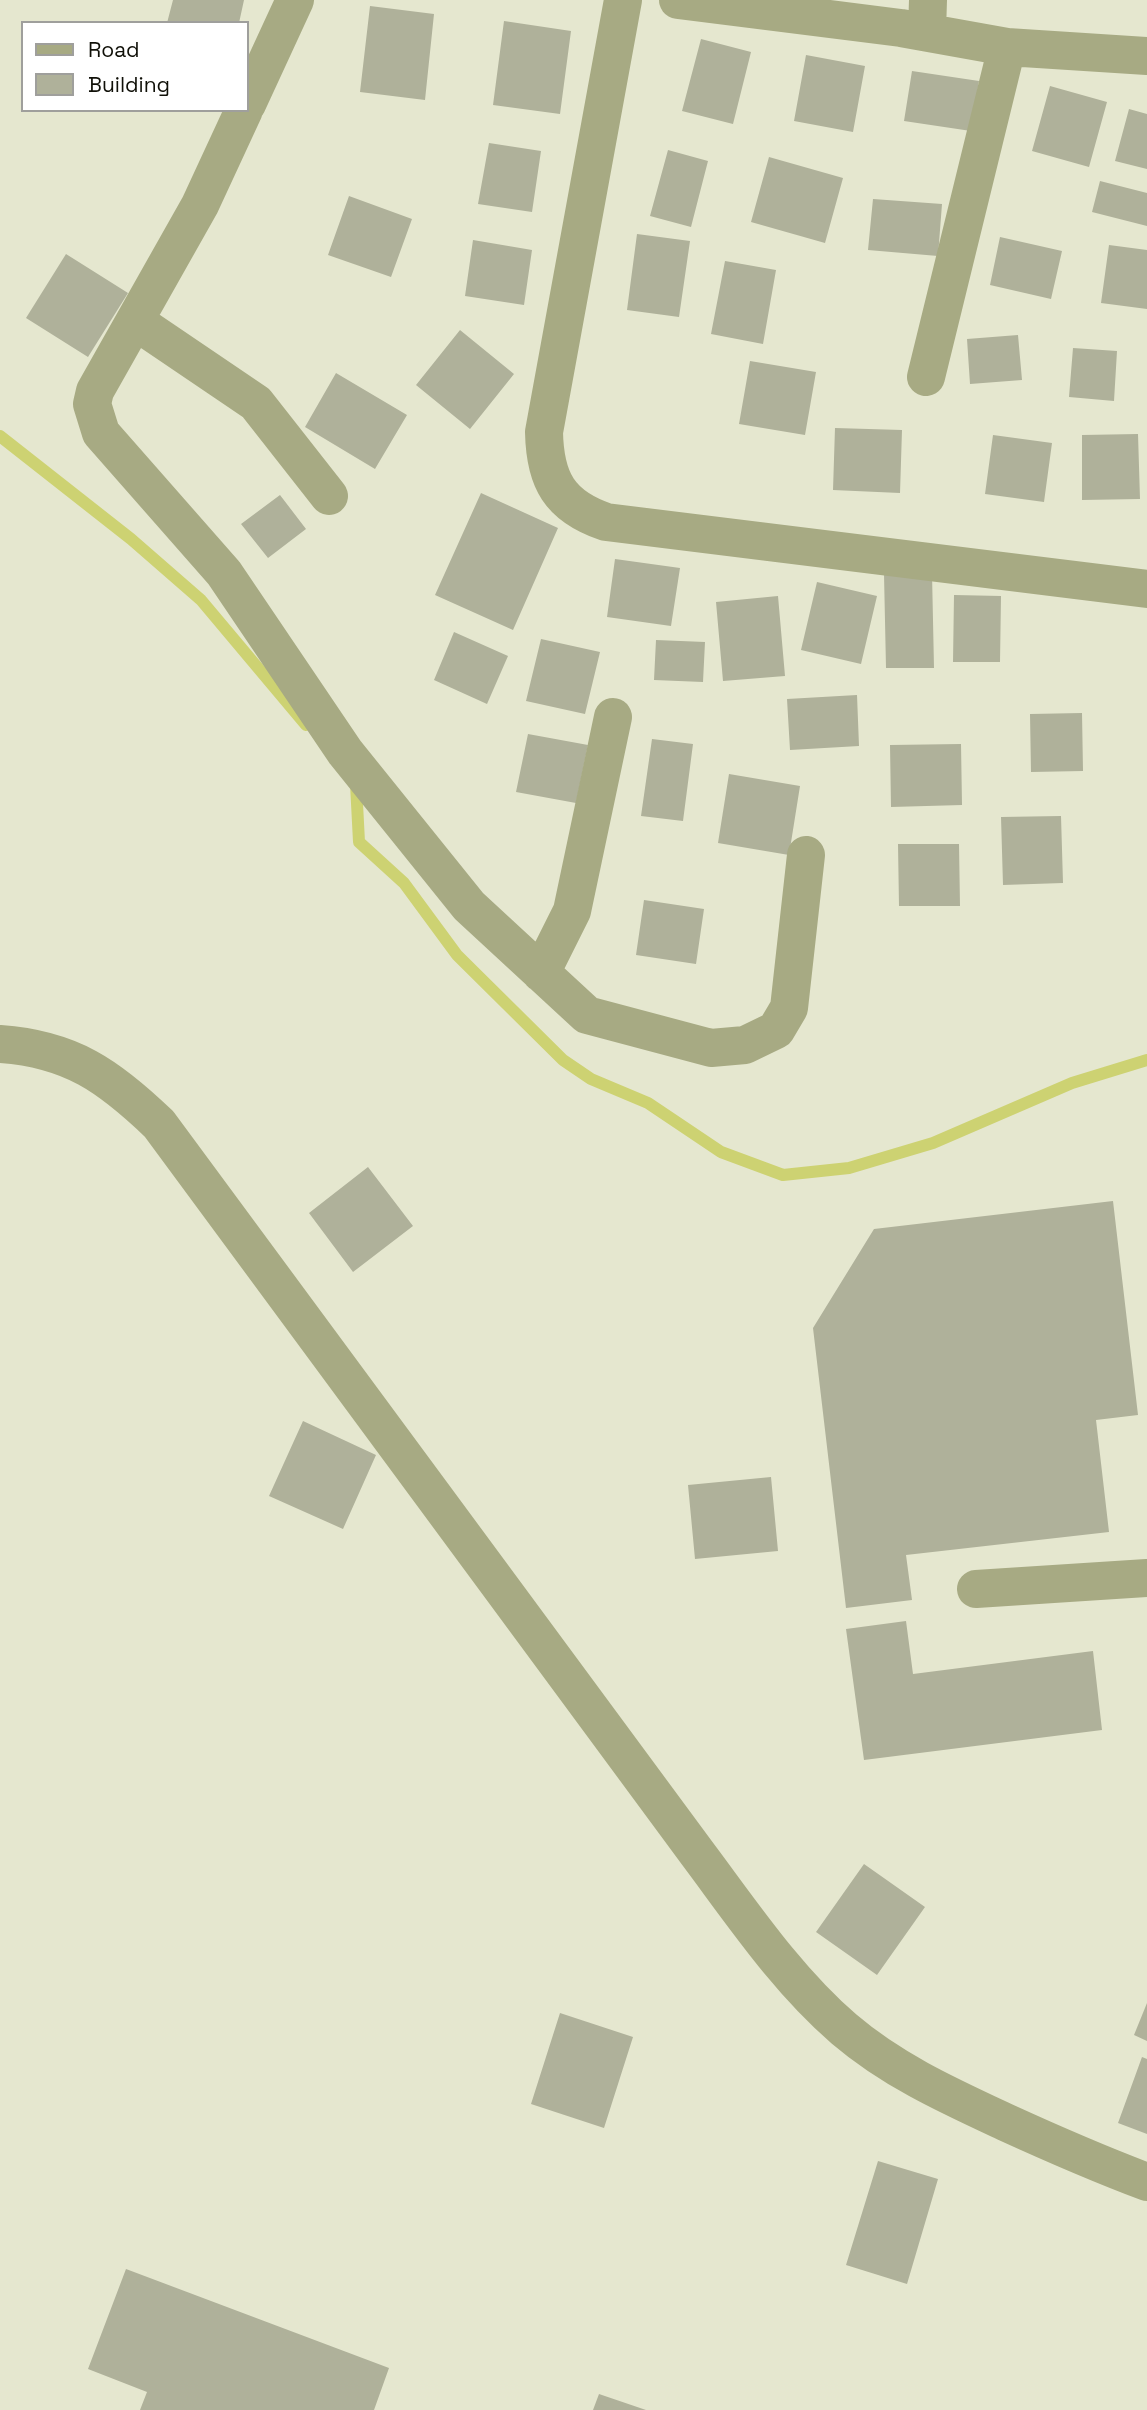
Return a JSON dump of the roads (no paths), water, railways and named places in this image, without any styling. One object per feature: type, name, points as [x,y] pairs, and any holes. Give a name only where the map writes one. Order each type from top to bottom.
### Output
[{"type":"street","points":[[248,102],[295,0]]},
{"type":"street","points":[[623,0],[544,432],[544,460],[552,481],[567,501],[584,514],[606,522],[1147,589]]},
{"type":"street","points":[[678,0],[928,16],[1007,47],[1147,56]]},
{"type":"street","points":[[926,377],[1007,47]]},
{"type":"street","points":[[243,112],[200,205],[95,391],[92,404],[101,433],[224,573],[345,752],[469,905],[587,1015],[711,1048],[745,1045],[776,1030],[789,1008],[806,855]]},
{"type":"street","points":[[135,321],[256,403],[329,496]]},
{"type":"street","points":[[541,973],[572,911],[613,717]]},
{"type":"street","points":[[0,1044],[29,1046],[59,1054],[90,1068],[122,1089],[159,1124],[697,1853],[770,1949],[820,2005],[891,2065],[938,2091],[1147,2182]]},
{"type":"street","points":[[976,1589],[1147,1578]]},
{"type":"waterway","points":[[0,436],[131,539],[201,600],[306,725]]},
{"type":"waterway","points":[[356,784],[359,842],[404,883],[457,955],[563,1060],[591,1079],[648,1103],[721,1152],[783,1175],[849,1168],[933,1143],[1072,1083],[1147,1060]]}]
